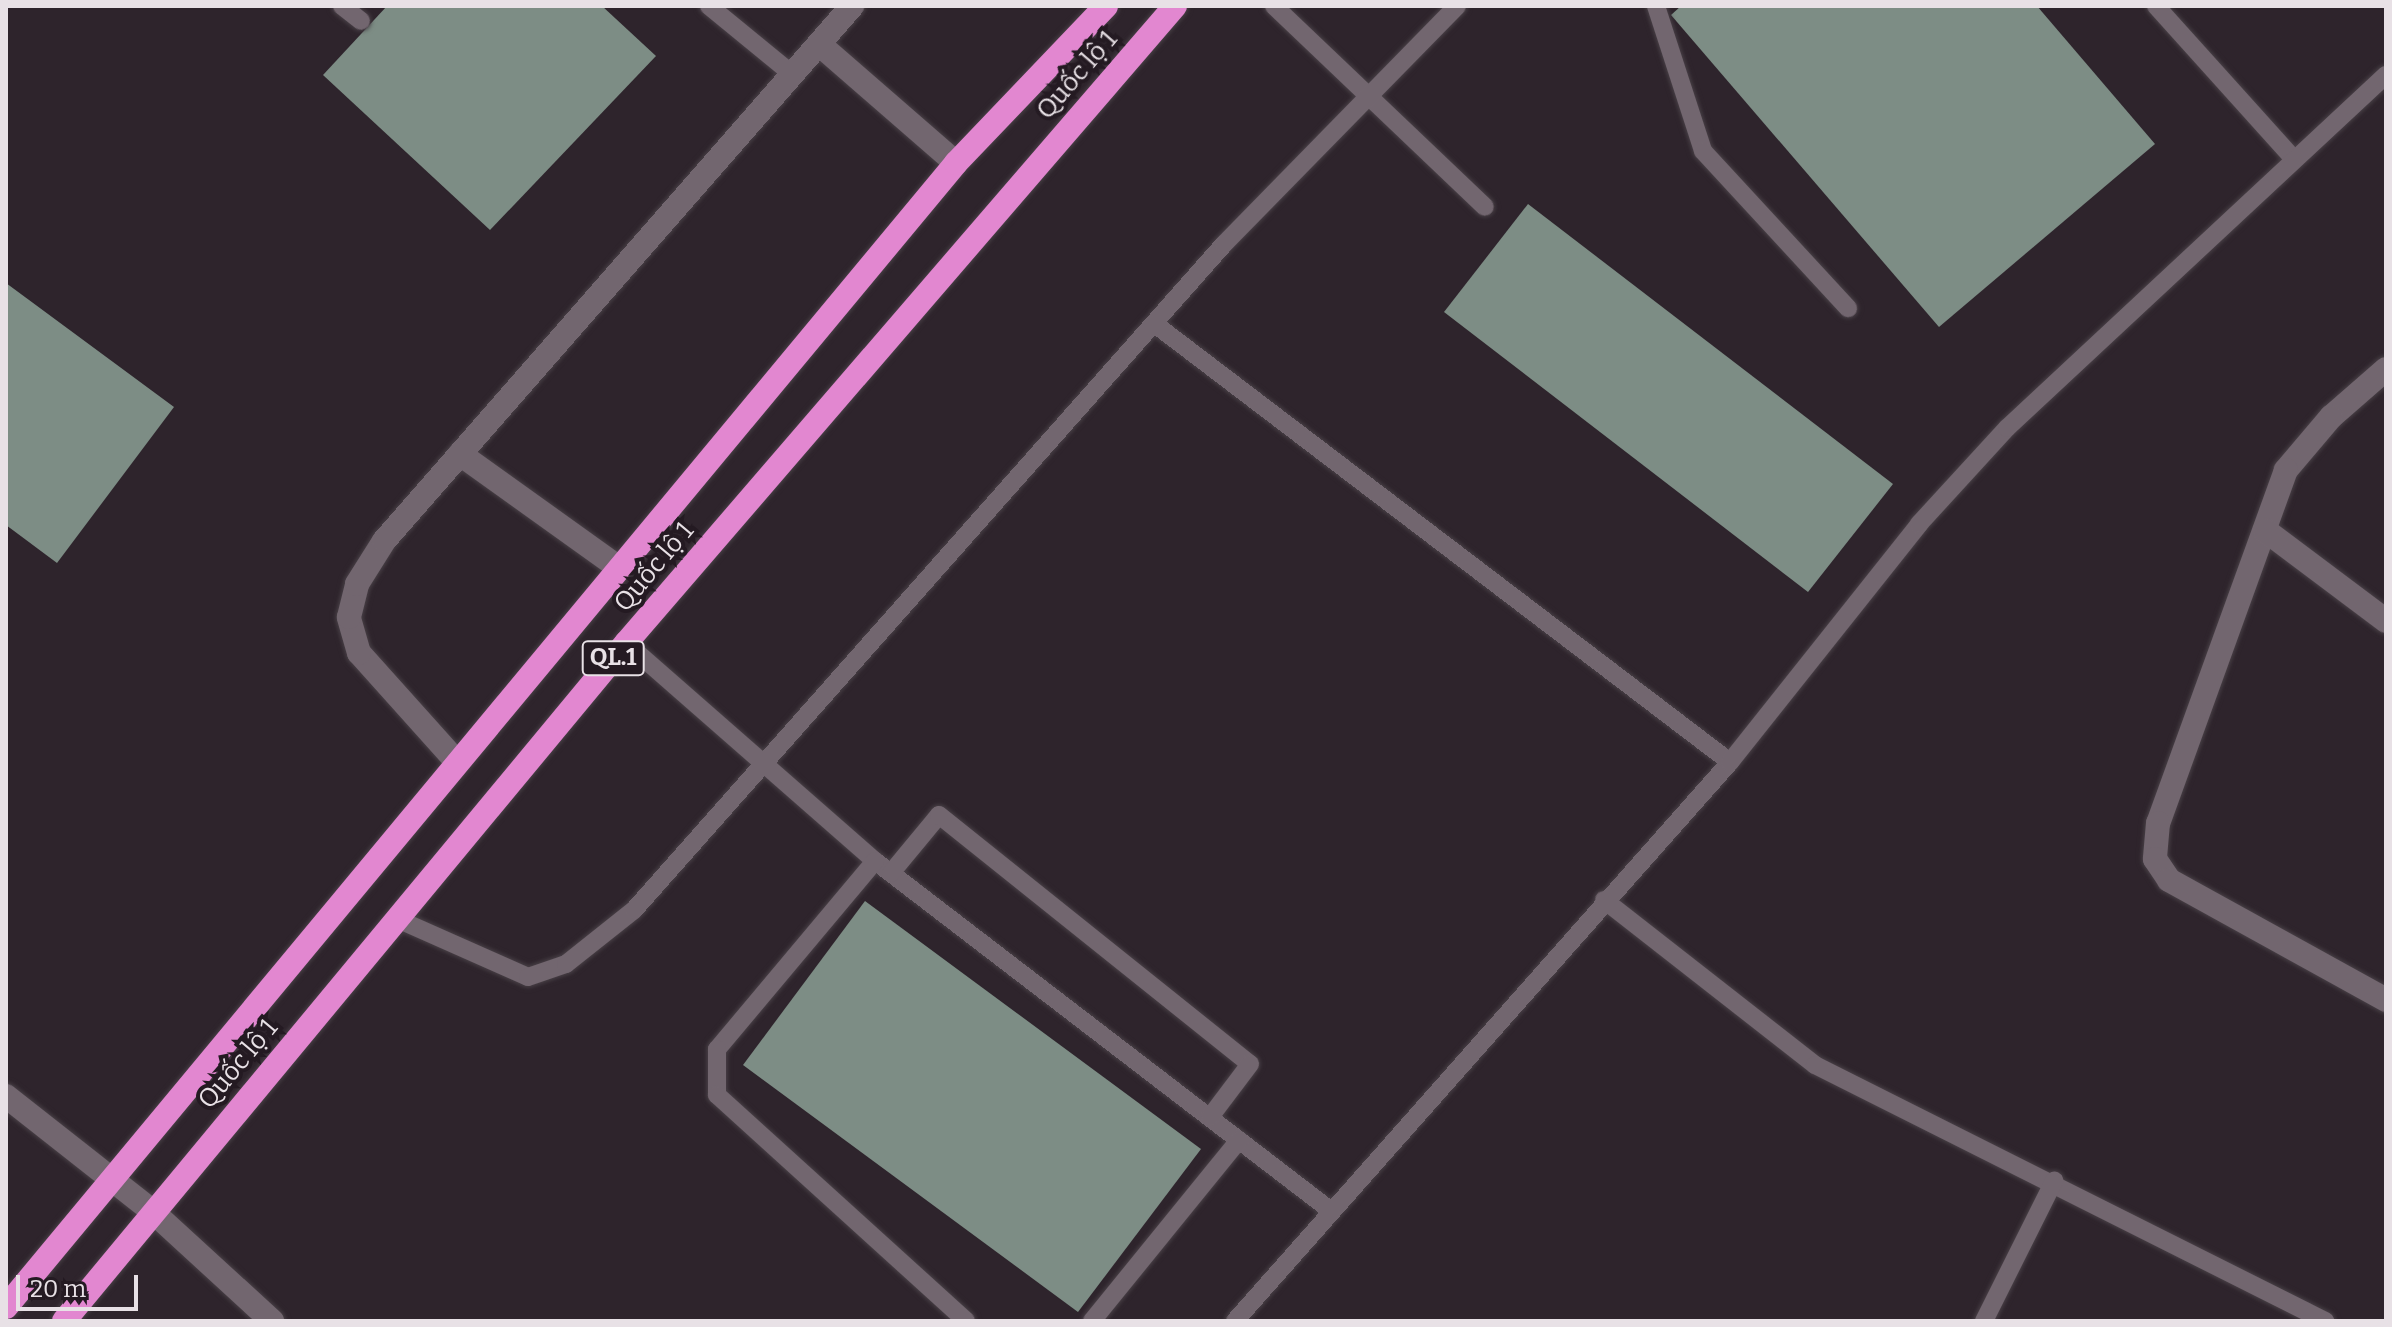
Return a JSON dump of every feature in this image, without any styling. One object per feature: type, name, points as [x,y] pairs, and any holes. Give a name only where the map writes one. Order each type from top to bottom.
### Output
[{"type":"highway","name":"Quốc lộ 1","points":[[6,1307],[456,761],[956,163],[1106,6]]},
{"type":"highway","name":"Quốc lộ 1","points":[[64,1321],[152,1211],[626,643],[1175,6]]},
{"type":"street","points":[[456,761],[382,683],[359,653],[349,617],[357,584],[384,541],[852,6]]},
{"type":"street","points":[[819,44],[956,163]]},
{"type":"street","points":[[2386,369],[2331,417],[2286,470],[2158,823],[2155,859],[2169,880],[2386,1000]]},
{"type":"street","points":[[460,454],[618,567]]},
{"type":"street","points":[[2265,530],[2386,621]]},
{"type":"street","points":[[6,1096],[152,1211],[272,1321]]},
{"type":"lane","points":[[342,6],[361,21]]},
{"type":"lane","points":[[709,6],[792,74]]},
{"type":"lane","points":[[1274,6],[1485,207]]},
{"type":"lane","points":[[395,918],[508,974],[548,972],[634,910],[1156,325],[1366,95],[1457,6]]},
{"type":"lane","points":[[1656,6],[1703,151],[1848,308]]},
{"type":"lane","points":[[2156,6],[2292,157]]},
{"type":"lane","points":[[1235,1321],[1604,900],[1730,762],[1919,524],[2007,428],[2292,157],[2386,75]]},
{"type":"lane","points":[[1156,325],[1730,762]]},
{"type":"lane","points":[[626,643],[875,861],[1330,1210]]},
{"type":"lane","points":[[891,873],[939,815],[1250,1064],[1210,1117]]},
{"type":"lane","points":[[875,861],[717,1049],[717,1095],[966,1321]]},
{"type":"lane","points":[[1604,900],[1815,1065],[1913,1119],[2054,1181],[2325,1321]]},
{"type":"lane","points":[[1092,1321],[1239,1140]]},
{"type":"lane","points":[[1984,1321],[2054,1181]]},
{"type":"building","points":[[387,6],[602,6],[656,56],[490,230],[323,75]]},
{"type":"building","points":[[1681,6],[2037,6],[2155,144],[1939,327],[1671,15]]},
{"type":"building","points":[[1528,204],[1893,484],[1808,592],[1444,312]]},
{"type":"building","points":[[6,283],[174,407],[57,563],[6,525]]},
{"type":"building","points":[[865,901],[1201,1149],[1078,1312],[743,1065]]}]
